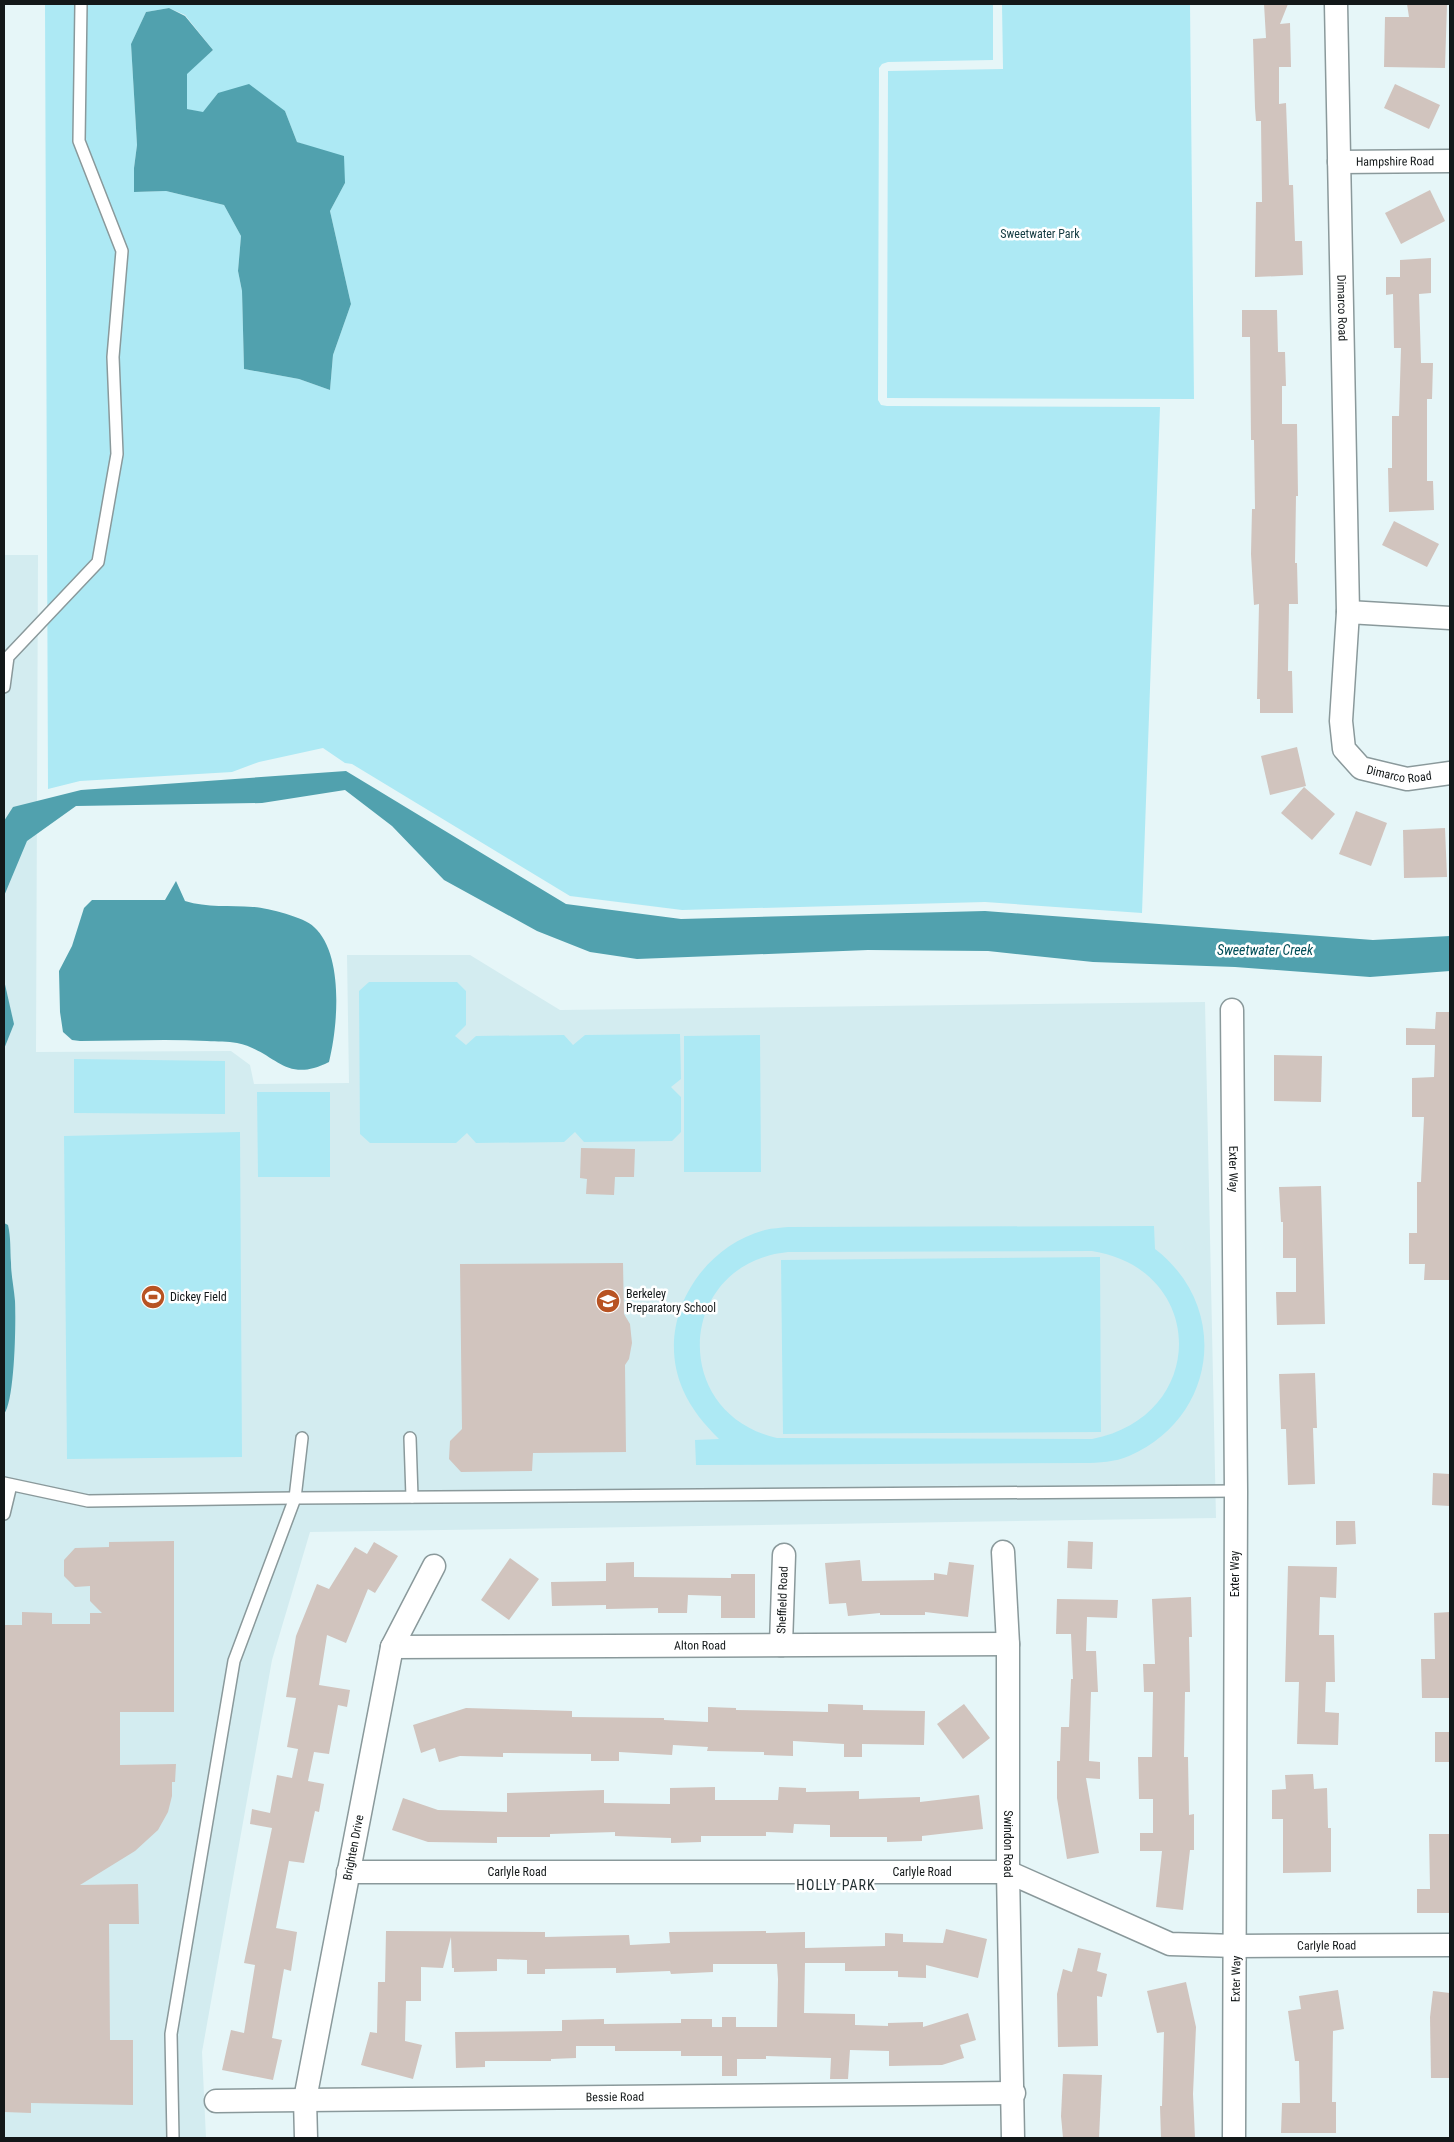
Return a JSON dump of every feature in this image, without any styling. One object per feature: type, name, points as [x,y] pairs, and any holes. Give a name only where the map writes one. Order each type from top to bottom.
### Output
[{"type":"street","name":"Dimarco Road","points":[[1336,4],[1348,612],[1341,721],[1344,749],[1361,768],[1407,779],[1450,773]]},
{"type":"street","name":"Hampshire Road","points":[[1339,162],[1450,161]]},
{"type":"street","points":[[1348,612],[1450,618]]},
{"type":"street","name":"Exter Way","points":[[1232,1010],[1236,1490],[1234,2138]]},
{"type":"street","name":"Swindon Road","points":[[1002,1552],[1008,1644],[1008,1872],[1014,2093],[1013,2138]]},
{"type":"street","name":"Sheffield Road","points":[[781,1645],[784,1555]]},
{"type":"street","name":"Brighten Drive","points":[[306,2138],[305,2099],[392,1647],[434,1566]]},
{"type":"street","name":"Alton Road","points":[[392,1647],[1008,1644]]},
{"type":"street","name":"Carlyle Road","points":[[348,1872],[1008,1872],[1170,1944],[1236,1946],[1450,1945]]},
{"type":"street","name":"Bessie Road","points":[[216,2101],[1014,2093]]},
{"type":"lane","points":[[4,687],[8,657],[98,562],[117,454],[113,356],[122,251],[79,141],[80,4]]},
{"type":"lane","points":[[173,2138],[172,2034],[234,1661],[295,1498],[302,1438]]},
{"type":"lane","points":[[410,1438],[412,1497]]},
{"type":"lane","points":[[4,1514],[7,1484],[88,1501],[1236,1490]]},
{"type":"shaded area","name":"Berkeley Preparatory School","points":[[4,555],[38,555],[36,1052],[231,1051],[250,1065],[254,1084],[349,1083],[347,955],[470,955],[560,1010],[1205,1002],[1216,1518],[310,1532],[272,1660],[202,2052],[206,2138],[4,2138]]},
{"type":"green space","points":[[45,4],[993,4],[993,60],[888,62],[882,64],[879,68],[878,400],[881,405],[887,406],[1160,407],[1142,913],[985,902],[682,910],[570,896],[352,764],[345,763],[323,748],[259,762],[232,772],[80,781],[48,789]],"holes":[[[169,8],[185,15],[213,50],[186,74],[187,109],[203,113],[218,93],[285,111],[297,142],[317,149],[345,183],[330,211],[351,304],[333,355],[330,390],[299,379],[244,369],[242,291],[238,271],[241,236],[224,205],[166,191],[134,192],[134,168],[137,145],[131,44],[146,12]]]},
{"type":"green space","name":"Sweetwater Park","points":[[1002,4],[1190,4],[1194,399],[887,398],[888,71],[1003,69]]},
{"type":"green space","points":[[369,982],[457,982],[466,991],[466,1025],[455,1036],[466,1045],[476,1036],[564,1035],[573,1045],[585,1035],[680,1034],[681,1079],[671,1087],[681,1097],[681,1132],[672,1141],[584,1142],[575,1132],[564,1142],[476,1143],[467,1133],[456,1143],[370,1143],[360,1134],[359,991]]},
{"type":"green space","points":[[760,1035],[761,1172],[684,1172],[684,1036]]},
{"type":"green space","points":[[74,1059],[225,1061],[225,1114],[74,1113]]},
{"type":"green space","points":[[257,1092],[330,1092],[330,1177],[258,1177]]},
{"type":"green space","name":"Dickey Field","points":[[240,1132],[242,1457],[67,1459],[64,1136]]},
{"type":"green space","points":[[1154,1226],[1155,1249],[1179,1273],[1195,1300],[1203,1330],[1204,1360],[1196,1389],[1181,1416],[1158,1439],[1129,1456],[1107,1462],[696,1465],[695,1440],[719,1439],[690,1404],[683,1390],[675,1365],[674,1340],[679,1315],[688,1292],[702,1271],[720,1253],[741,1239],[765,1230],[788,1227]],"holes":[[[1092,1251],[1130,1263],[1157,1285],[1173,1312],[1179,1343],[1174,1374],[1158,1402],[1130,1425],[1092,1439],[777,1438],[742,1423],[717,1400],[703,1371],[700,1340],[707,1309],[724,1282],[751,1262],[788,1252]]]},
{"type":"green space","points":[[1100,1257],[1101,1432],[783,1434],[781,1260]]},
{"type":"water","points":[[169,8],[185,16],[213,50],[187,74],[187,109],[203,112],[218,93],[249,84],[285,111],[297,142],[344,156],[345,183],[330,211],[351,304],[333,355],[330,390],[299,379],[244,369],[242,291],[238,271],[241,236],[224,205],[166,191],[134,192],[134,168],[137,145],[131,44],[146,12]]},
{"type":"water","name":"Sweetwater Creek","points":[[346,771],[566,904],[681,919],[985,911],[1373,940],[1450,936],[1450,971],[1370,977],[1235,967],[1093,962],[988,951],[868,950],[637,959],[590,952],[537,931],[444,880],[392,826],[345,790],[262,803],[76,806],[27,841],[4,896],[4,821],[13,807],[81,790]]},
{"type":"water","points":[[176,881],[185,901],[202,905],[267,909],[302,920],[314,927],[324,939],[334,972],[336,991],[335,1030],[329,1062],[314,1068],[301,1070],[290,1068],[250,1047],[234,1042],[175,1040],[80,1041],[72,1040],[63,1032],[60,1012],[59,971],[72,946],[84,908],[92,900],[165,900]]},
{"type":"water","points":[[4,980],[14,1024],[4,1049]]},
{"type":"water","points":[[4,1223],[8,1225],[10,1234],[11,1268],[15,1296],[15,1342],[13,1377],[8,1406],[4,1414]]},
{"type":"building","points":[[1264,4],[1288,4],[1280,24],[1290,23],[1291,67],[1279,67],[1279,104],[1286,103],[1289,185],[1293,185],[1295,241],[1302,241],[1303,275],[1255,277],[1256,202],[1262,202],[1261,121],[1256,121],[1253,39],[1266,38]]},
{"type":"building","points":[[1407,4],[1447,4],[1445,68],[1384,67],[1385,17],[1409,17]]},
{"type":"building","points":[[1395,84],[1440,105],[1429,129],[1384,108]]},
{"type":"building","points":[[1430,190],[1445,221],[1401,244],[1385,213]]},
{"type":"building","points":[[1431,258],[1431,293],[1419,294],[1421,363],[1433,363],[1432,399],[1427,399],[1427,481],[1433,481],[1434,510],[1389,512],[1388,468],[1392,468],[1392,416],[1399,416],[1401,348],[1394,348],[1393,294],[1386,295],[1386,277],[1400,277],[1400,260]]},
{"type":"building","points":[[1242,310],[1277,310],[1278,352],[1285,352],[1286,386],[1282,386],[1282,424],[1297,424],[1298,496],[1296,496],[1295,563],[1297,563],[1298,604],[1289,604],[1288,671],[1292,671],[1293,713],[1260,713],[1260,699],[1257,699],[1259,604],[1254,605],[1251,554],[1252,509],[1255,509],[1254,440],[1251,440],[1250,337],[1242,337]]},
{"type":"building","points":[[1394,521],[1439,544],[1427,567],[1382,545]]},
{"type":"building","points":[[1297,747],[1306,786],[1270,795],[1261,756]]},
{"type":"building","points":[[1304,787],[1335,814],[1312,840],[1281,813]]},
{"type":"building","points":[[1356,811],[1387,823],[1371,866],[1339,854]]},
{"type":"building","points":[[1445,828],[1447,877],[1404,878],[1403,830]]},
{"type":"building","points":[[1436,1012],[1450,1012],[1450,1280],[1424,1280],[1425,1264],[1409,1264],[1409,1233],[1417,1233],[1417,1182],[1421,1182],[1424,1117],[1412,1117],[1412,1078],[1434,1077],[1435,1045],[1406,1045],[1406,1028],[1435,1029]]},
{"type":"building","points":[[1274,1055],[1322,1056],[1321,1102],[1274,1101]]},
{"type":"building","points":[[581,1148],[635,1149],[634,1177],[615,1177],[614,1195],[586,1194],[587,1179],[580,1178]]},
{"type":"building","points":[[1321,1186],[1325,1324],[1277,1325],[1276,1292],[1296,1292],[1296,1258],[1283,1258],[1283,1222],[1281,1222],[1279,1187]]},
{"type":"building","points":[[623,1263],[624,1314],[630,1324],[632,1343],[629,1359],[625,1365],[626,1452],[533,1453],[532,1471],[461,1472],[449,1459],[450,1441],[462,1429],[460,1264]]},
{"type":"building","points":[[1315,1373],[1317,1428],[1313,1428],[1315,1484],[1288,1485],[1286,1429],[1281,1429],[1279,1374]]},
{"type":"building","points":[[1433,1473],[1450,1474],[1450,1506],[1432,1505]]},
{"type":"building","points":[[1336,1521],[1355,1521],[1356,1544],[1336,1545]]},
{"type":"building","points":[[174,1541],[174,1712],[120,1712],[120,1765],[176,1764],[175,1782],[172,1782],[172,1796],[168,1812],[158,1830],[135,1851],[80,1885],[138,1884],[139,1924],[109,1924],[110,2040],[133,2040],[133,2105],[31,2103],[31,2113],[4,2112],[4,1625],[22,1625],[22,1612],[52,1613],[52,1624],[90,1624],[90,1613],[102,1613],[90,1601],[90,1586],[75,1587],[64,1576],[64,1560],[75,1548],[109,1547],[109,1542]]},
{"type":"building","points":[[1068,1541],[1093,1542],[1092,1569],[1067,1568]]},
{"type":"building","points":[[374,1542],[398,1556],[375,1593],[368,1589],[346,1643],[327,1635],[319,1685],[350,1690],[347,1707],[338,1705],[329,1754],[314,1752],[308,1781],[324,1784],[319,1812],[315,1811],[304,1863],[289,1861],[276,1928],[297,1932],[291,1971],[284,1969],[272,2038],[282,2040],[273,2080],[222,2070],[231,2030],[244,2033],[255,1965],[244,1963],[272,1828],[250,1824],[252,1809],[270,1813],[277,1775],[292,1778],[298,1749],[287,1747],[296,1698],[286,1697],[296,1636],[317,1584],[329,1589],[355,1547],[367,1554]]},
{"type":"building","points":[[510,1558],[539,1579],[509,1620],[481,1600]]},
{"type":"building","points":[[860,1560],[862,1581],[934,1580],[934,1573],[947,1575],[949,1562],[974,1565],[968,1617],[925,1612],[925,1615],[880,1615],[880,1613],[848,1616],[846,1603],[829,1604],[825,1563]]},
{"type":"building","points":[[634,1562],[634,1577],[731,1578],[731,1574],[755,1574],[755,1618],[721,1618],[721,1596],[688,1595],[687,1613],[658,1613],[658,1608],[606,1609],[606,1605],[552,1606],[551,1582],[606,1581],[606,1563]]},
{"type":"building","points":[[1288,1566],[1337,1567],[1336,1598],[1320,1597],[1319,1635],[1334,1635],[1335,1682],[1326,1682],[1325,1712],[1339,1713],[1338,1745],[1297,1744],[1299,1682],[1285,1682]]},
{"type":"building","points":[[1191,1597],[1192,1637],[1189,1637],[1190,1692],[1185,1692],[1184,1757],[1188,1757],[1189,1815],[1194,1814],[1194,1850],[1190,1850],[1183,1910],[1156,1907],[1162,1851],[1140,1851],[1140,1833],[1153,1833],[1153,1799],[1139,1799],[1138,1757],[1152,1757],[1153,1692],[1144,1692],[1143,1664],[1155,1664],[1152,1599]]},
{"type":"building","points":[[1057,1599],[1118,1600],[1117,1618],[1087,1617],[1086,1651],[1096,1651],[1098,1692],[1091,1692],[1089,1761],[1100,1762],[1100,1779],[1086,1778],[1099,1853],[1067,1859],[1057,1798],[1057,1761],[1060,1761],[1061,1727],[1069,1727],[1071,1679],[1073,1679],[1071,1634],[1056,1634]]},
{"type":"building","points":[[1450,1612],[1450,1698],[1422,1698],[1421,1659],[1435,1659],[1434,1613]]},
{"type":"building","points":[[828,1704],[863,1705],[863,1710],[925,1711],[924,1745],[862,1744],[862,1757],[844,1757],[844,1744],[793,1741],[793,1756],[764,1755],[764,1752],[707,1751],[708,1747],[673,1745],[672,1755],[619,1752],[619,1761],[591,1761],[591,1754],[503,1753],[503,1757],[460,1756],[439,1762],[435,1748],[421,1753],[413,1725],[466,1708],[572,1711],[572,1717],[664,1718],[664,1720],[708,1722],[708,1707],[736,1708],[736,1710],[828,1712]]},
{"type":"building","points":[[964,1704],[990,1738],[963,1759],[937,1724]]},
{"type":"building","points":[[1435,1732],[1450,1732],[1450,1762],[1435,1762]]},
{"type":"building","points":[[1313,1774],[1314,1789],[1327,1788],[1328,1828],[1331,1828],[1331,1872],[1283,1873],[1283,1819],[1272,1819],[1272,1790],[1286,1789],[1285,1775]]},
{"type":"building","points":[[715,1787],[715,1800],[778,1800],[779,1787],[806,1788],[806,1792],[859,1791],[859,1799],[920,1797],[920,1802],[979,1795],[983,1829],[922,1836],[922,1841],[887,1842],[887,1837],[830,1837],[830,1825],[794,1824],[793,1833],[766,1832],[766,1836],[701,1836],[701,1842],[671,1843],[671,1838],[615,1836],[615,1832],[550,1834],[550,1837],[497,1837],[497,1843],[428,1842],[392,1830],[403,1798],[438,1810],[507,1812],[507,1793],[604,1790],[604,1803],[670,1804],[670,1788]]},
{"type":"building","points":[[1429,1834],[1450,1834],[1450,1913],[1417,1913],[1417,1889],[1430,1889]]},
{"type":"building","points":[[946,1929],[987,1939],[978,1978],[926,1965],[926,1978],[898,1977],[898,1971],[845,1971],[845,1963],[805,1963],[804,2013],[855,2014],[855,2025],[888,2026],[888,2023],[923,2022],[923,2027],[968,2013],[976,2040],[960,2045],[964,2058],[942,2065],[889,2066],[889,2051],[850,2050],[848,2079],[830,2079],[831,2058],[766,2056],[766,2059],[737,2059],[737,2076],[722,2076],[722,2056],[681,2056],[681,2051],[615,2051],[615,2046],[576,2046],[576,2058],[551,2059],[551,2061],[485,2061],[485,2067],[456,2068],[455,2032],[562,2031],[562,2020],[604,2019],[604,2024],[681,2023],[681,2019],[712,2019],[712,2027],[722,2027],[722,2017],[736,2017],[736,2027],[777,2027],[778,1979],[777,1964],[713,1964],[713,1972],[671,1974],[670,1971],[616,1973],[616,1968],[545,1969],[545,1974],[527,1974],[527,1960],[497,1959],[497,1971],[454,1972],[454,1968],[452,1968],[451,1937],[443,1968],[421,1967],[421,2001],[406,2001],[405,2041],[422,2045],[413,2079],[361,2065],[370,2032],[377,2033],[378,1982],[385,1982],[386,1931],[545,1932],[545,1937],[629,1935],[630,1945],[670,1943],[669,1932],[805,1932],[805,1948],[885,1946],[885,1933],[903,1934],[903,1942],[943,1943]]},
{"type":"building","points":[[1078,1948],[1101,1953],[1097,1971],[1107,1974],[1102,1997],[1097,1996],[1098,2046],[1058,2047],[1057,1994],[1063,1969],[1072,1972]]},
{"type":"building","points":[[1186,1982],[1196,2027],[1193,2094],[1195,2138],[1161,2138],[1160,2106],[1162,2106],[1164,2032],[1157,2033],[1147,1991]]},
{"type":"building","points":[[1338,1990],[1344,2029],[1333,2031],[1332,2102],[1336,2102],[1336,2133],[1281,2133],[1282,2103],[1300,2103],[1299,2061],[1295,2061],[1288,2011],[1301,2009],[1299,1996]]},
{"type":"building","points":[[1433,1991],[1450,1993],[1450,2078],[1431,2078],[1430,2017]]},
{"type":"building","points":[[1063,2074],[1102,2075],[1099,2138],[1063,2138],[1061,2116]]},
{"type":"place","name":"Dickey Field","points":[[153,1297]]},
{"type":"place","name":"Berkeley Preparatory School","points":[[608,1301]]},
{"type":"district","name":"HOLLY PARK","points":[[836,1885]]}]
